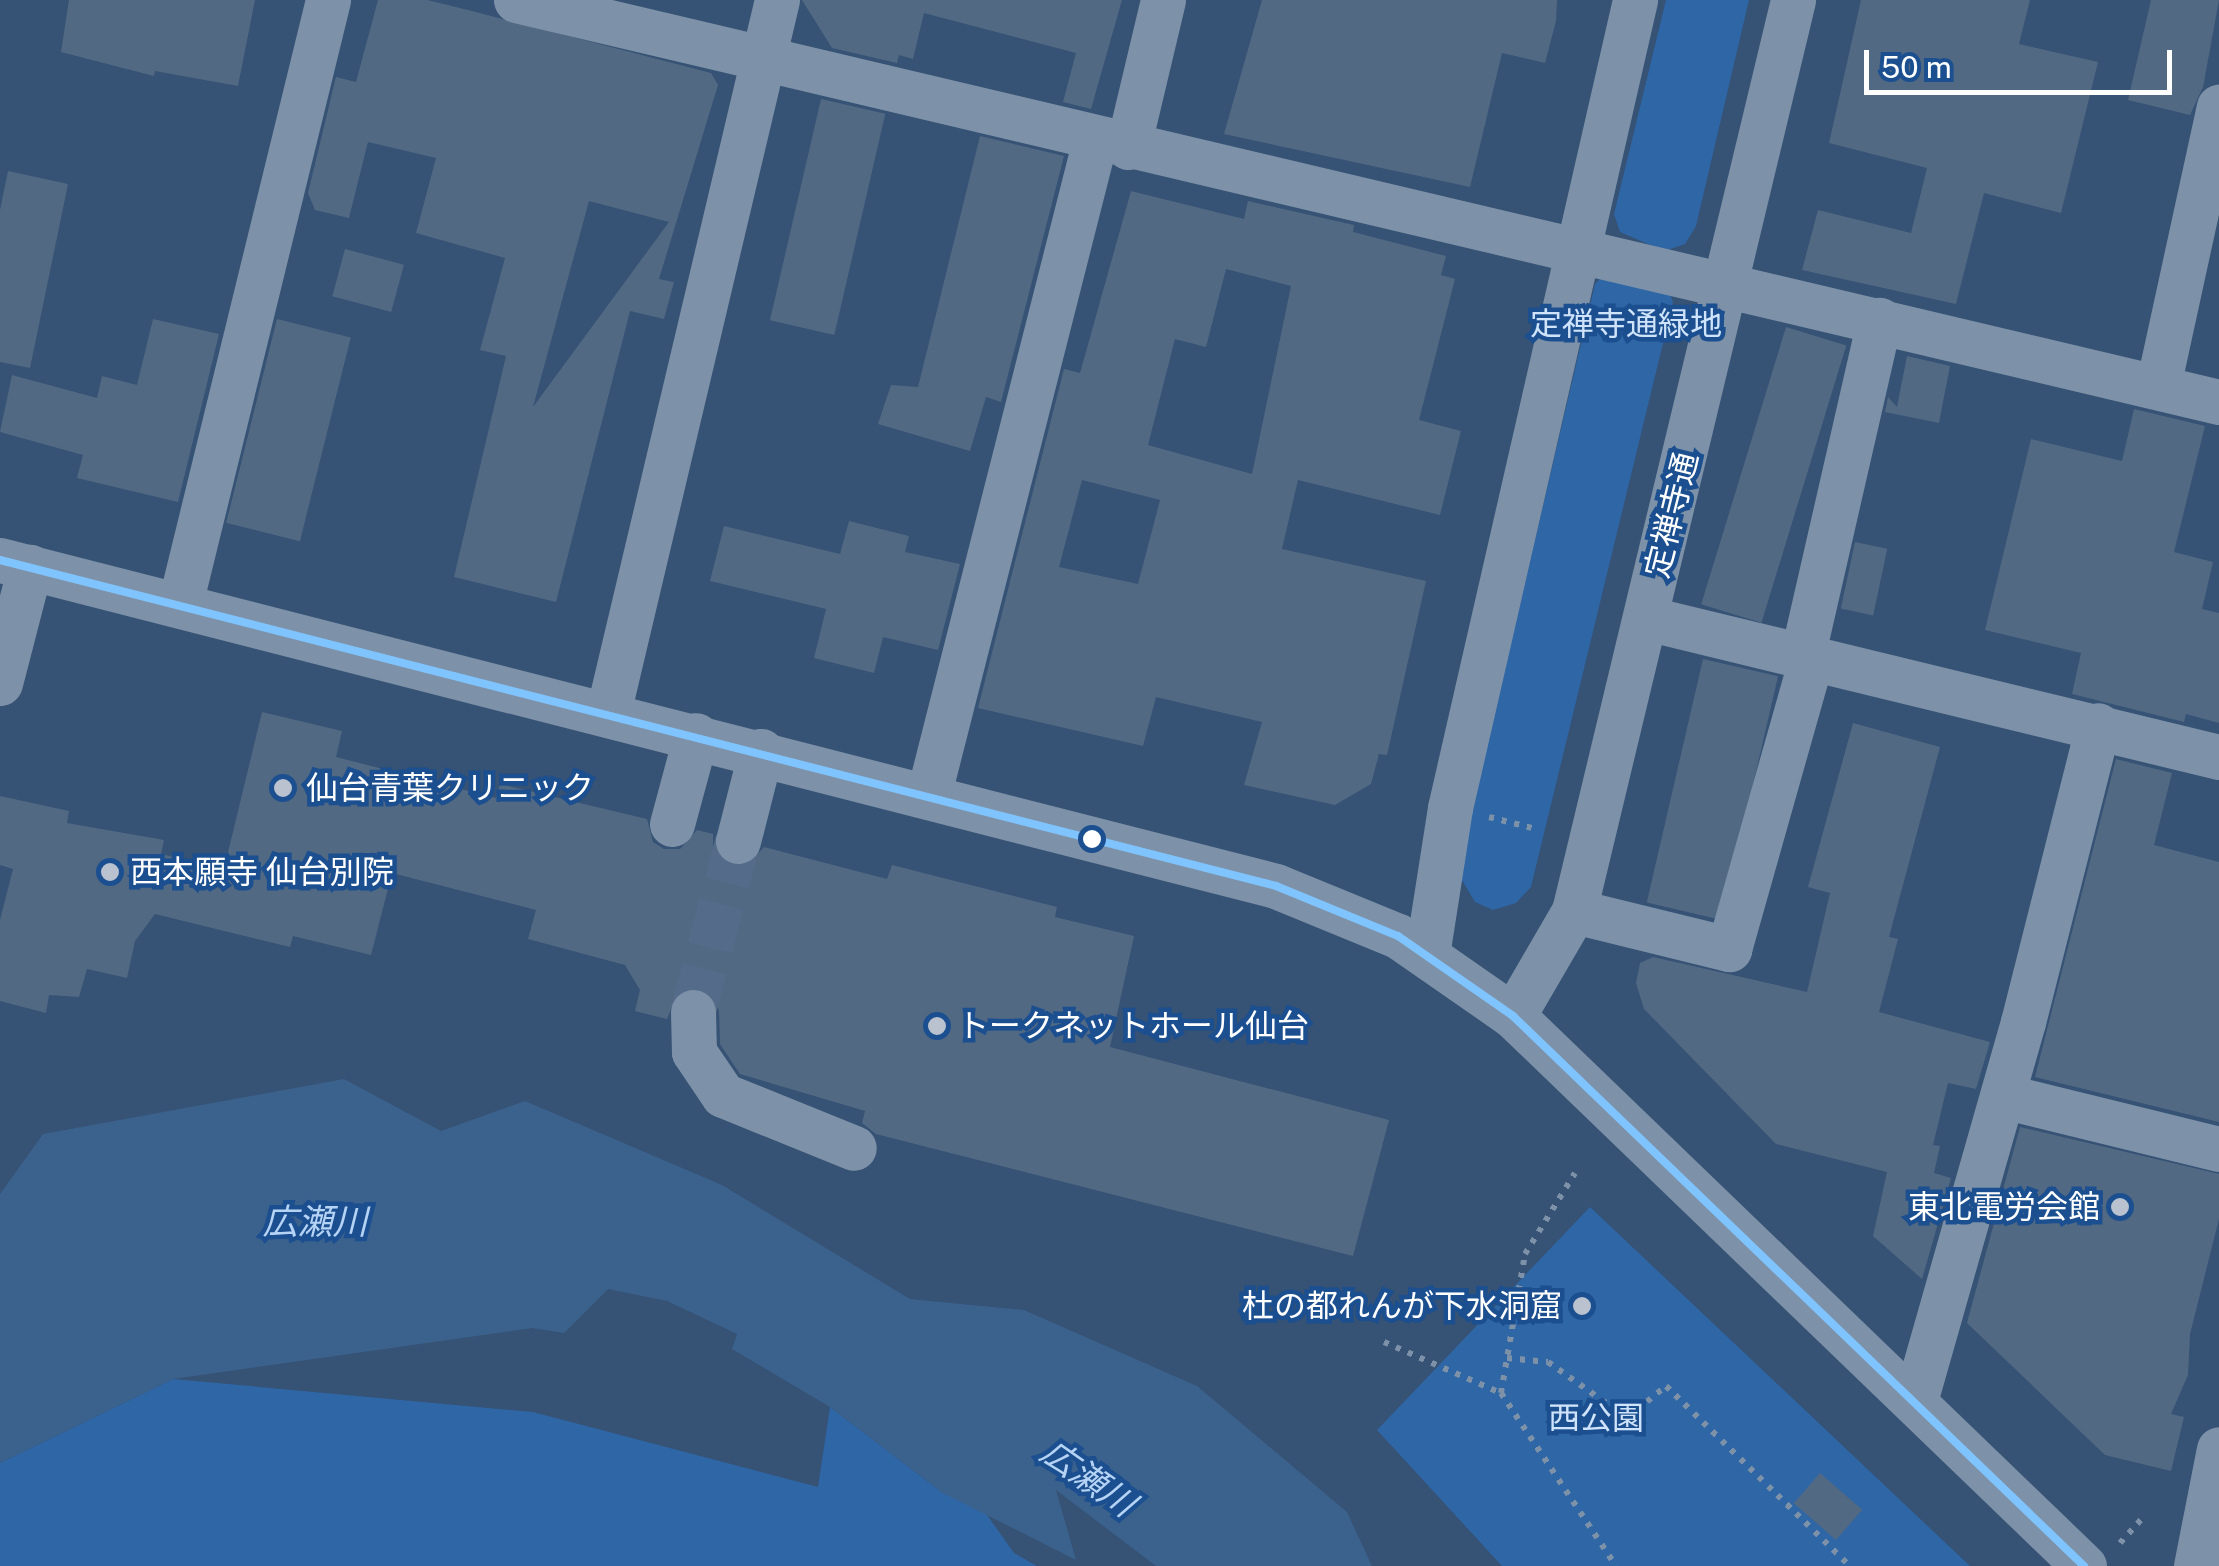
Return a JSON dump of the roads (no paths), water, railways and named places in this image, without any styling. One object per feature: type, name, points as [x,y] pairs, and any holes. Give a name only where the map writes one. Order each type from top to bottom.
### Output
[{"type":"street","points":[[180,604],[328,0]]},
{"type":"street","points":[[516,0],[2219,402]]},
{"type":"street","points":[[608,714],[777,0]]},
{"type":"street","points":[[929,793],[1111,143],[1163,0]]},
{"type":"street","points":[[1426,955],[1450,808],[1574,248],[1635,0]]},
{"type":"street","name":"定禅寺通","points":[[1513,1016],[1574,911],[1728,284],[1793,0]]},
{"type":"street","points":[[2158,386],[2219,107]]},
{"type":"street","points":[[1574,911],[1729,950],[1807,654],[1879,320]]},
{"type":"street","points":[[0,684],[15,563],[929,793],[1313,898],[1426,955],[1513,1016],[2084,1566]]},
{"type":"street","points":[[1646,618],[2219,757]]},
{"type":"street","points":[[1915,1400],[2003,1096],[2098,725]]},
{"type":"street","points":[[672,824],[696,735]]},
{"type":"street","points":[[738,841],[761,751]]},
{"type":"street","points":[[694,1012],[694,1052],[723,1095],[854,1148]]},
{"type":"street","points":[[2003,1096],[2219,1150]]},
{"type":"street","points":[[2196,1566],[2219,1449]]},
{"type":"water","name":"広瀬川","points":[[344,1079],[441,1131],[525,1101],[722,1185],[910,1299],[1024,1310],[1197,1386],[1347,1512],[1372,1566],[1156,1566],[1056,1490],[1076,1560],[943,1493],[830,1407],[732,1349],[737,1334],[667,1301],[608,1289],[564,1333],[532,1328],[173,1379],[0,1463],[0,1194],[43,1134]]},
{"type":"tunnel","points":[[693,1012],[738,841]]},
{"type":"place","name":"仙台青葉クリニック","points":[[283,788]]},
{"type":"place","name":"西本願寺 仙台別院","points":[[110,872]]},
{"type":"place","name":"トークネットホール仙台","points":[[937,1026]]},
{"type":"place","name":"東北電労会館","points":[[2120,1207]]},
{"type":"place","name":"杜の都れんが下水洞窟","points":[[1582,1306]]},
{"type":"park label","name":"定禅寺通緑地","points":[[1626,324]]},
{"type":"park label","name":"西公園","points":[[1596,1418]]}]
